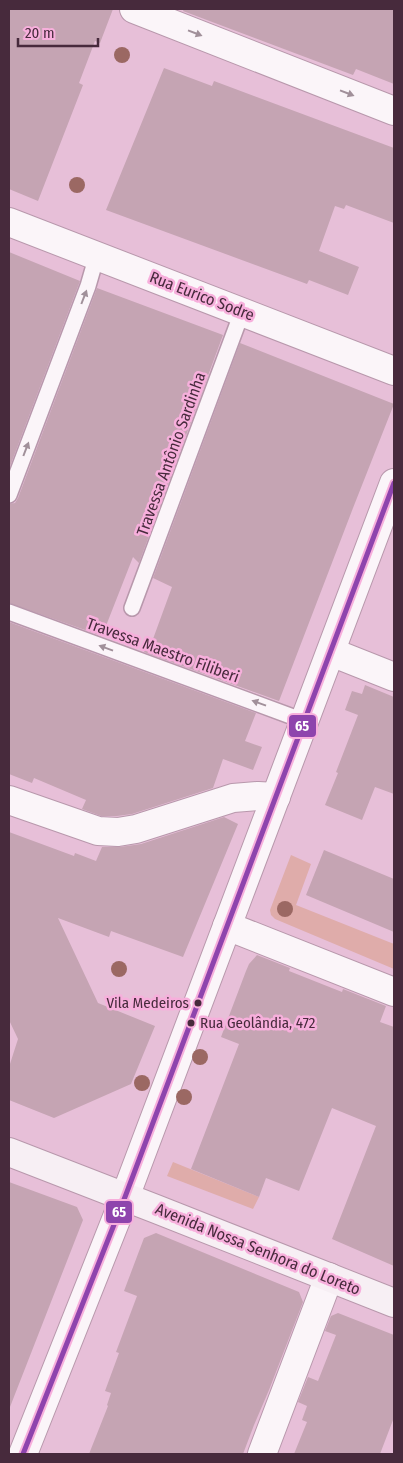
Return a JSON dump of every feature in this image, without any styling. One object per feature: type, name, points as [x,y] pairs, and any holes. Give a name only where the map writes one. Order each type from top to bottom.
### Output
[{"type":"main road","name":"Avenida Nossa Senhora do Loreto","points":[[9,1152],[394,1303]]},
{"type":"street","points":[[134,9],[394,111]]},
{"type":"street","name":"Rua Eurico Sodre","points":[[9,222],[394,371]]},
{"type":"street","points":[[23,1454],[125,1197],[394,483]]},
{"type":"street","points":[[331,652],[394,677]]},
{"type":"street","points":[[9,800],[98,831],[118,832],[136,829],[233,798],[276,797]]},
{"type":"street","points":[[227,926],[394,992]]},
{"type":"street","points":[[262,1454],[329,1277]]},
{"type":"lane","points":[[9,494],[88,286],[97,255]]},
{"type":"lane","name":"Travessa Antônio Sardinha","points":[[132,608],[242,312]]},
{"type":"lane","name":"Travessa Maestro Filiberi","points":[[9,612],[304,721]]},
{"type":"shaded area","points":[[291,855],[311,864],[296,905],[394,944],[394,969],[275,919],[271,915],[270,910]]},
{"type":"shaded area","points":[[173,1162],[259,1197],[253,1209],[167,1176]]},
{"type":"building","points":[[9,9],[113,9],[100,43],[95,41],[79,83],[83,85],[38,201],[9,189]]},
{"type":"building","points":[[184,9],[394,9],[394,84],[356,69],[353,75],[183,11]]},
{"type":"building","points":[[164,68],[212,86],[214,81],[394,148],[394,223],[346,205],[344,209],[335,206],[319,251],[359,267],[348,295],[309,280],[307,284],[106,210]]},
{"type":"building","points":[[9,252],[80,281],[9,469]]},
{"type":"building","points":[[97,288],[223,335],[139,563],[133,557],[102,636],[9,603],[9,504],[15,503],[18,498]]},
{"type":"building","points":[[240,343],[394,404],[279,701],[144,652],[149,638],[153,639],[172,587],[153,578]]},
{"type":"building","points":[[9,622],[256,713],[245,741],[262,747],[253,770],[223,759],[213,788],[132,814],[117,816],[101,816],[82,809],[86,800],[34,778],[32,783],[9,774]]},
{"type":"building","points":[[365,685],[394,697],[394,794],[375,787],[362,820],[325,805],[358,715],[345,710],[352,691],[362,694]]},
{"type":"building","points":[[224,817],[238,824],[183,957],[111,931],[109,937],[58,918],[98,1003],[155,1026],[131,1084],[54,1118],[9,1100],[9,1067],[18,1039],[9,1020],[9,832],[74,856],[75,853],[96,861],[102,847],[141,844]]},
{"type":"building","points":[[324,850],[394,879],[394,932],[306,895]]},
{"type":"building","points":[[257,955],[290,968],[289,971],[342,992],[343,989],[386,1006],[380,1022],[394,1027],[394,1266],[332,1239],[376,1126],[332,1108],[299,1191],[266,1178],[259,1197],[191,1169],[239,1044],[221,1037],[249,964]]},
{"type":"building","points":[[9,1182],[77,1207],[83,1220],[10,1407],[9,1407]]},
{"type":"building","points":[[156,1233],[299,1292],[303,1302],[243,1454],[89,1454],[108,1406],[111,1393],[105,1391],[119,1353],[116,1352],[137,1296],[124,1291],[144,1238]]},
{"type":"building","points":[[338,1313],[394,1335],[393,1420],[380,1454],[294,1454],[307,1422],[302,1420],[307,1406],[298,1402],[308,1377],[318,1381],[336,1335],[325,1331],[331,1316]]},
{"type":"transit line","name":"65","points":[[23,1454],[125,1197],[394,483]]},
{"type":"place","name":"Vila Medeiros","points":[[198,1003]]},
{"type":"place","name":"Rua Geolândia, 472","points":[[191,1023]]}]
